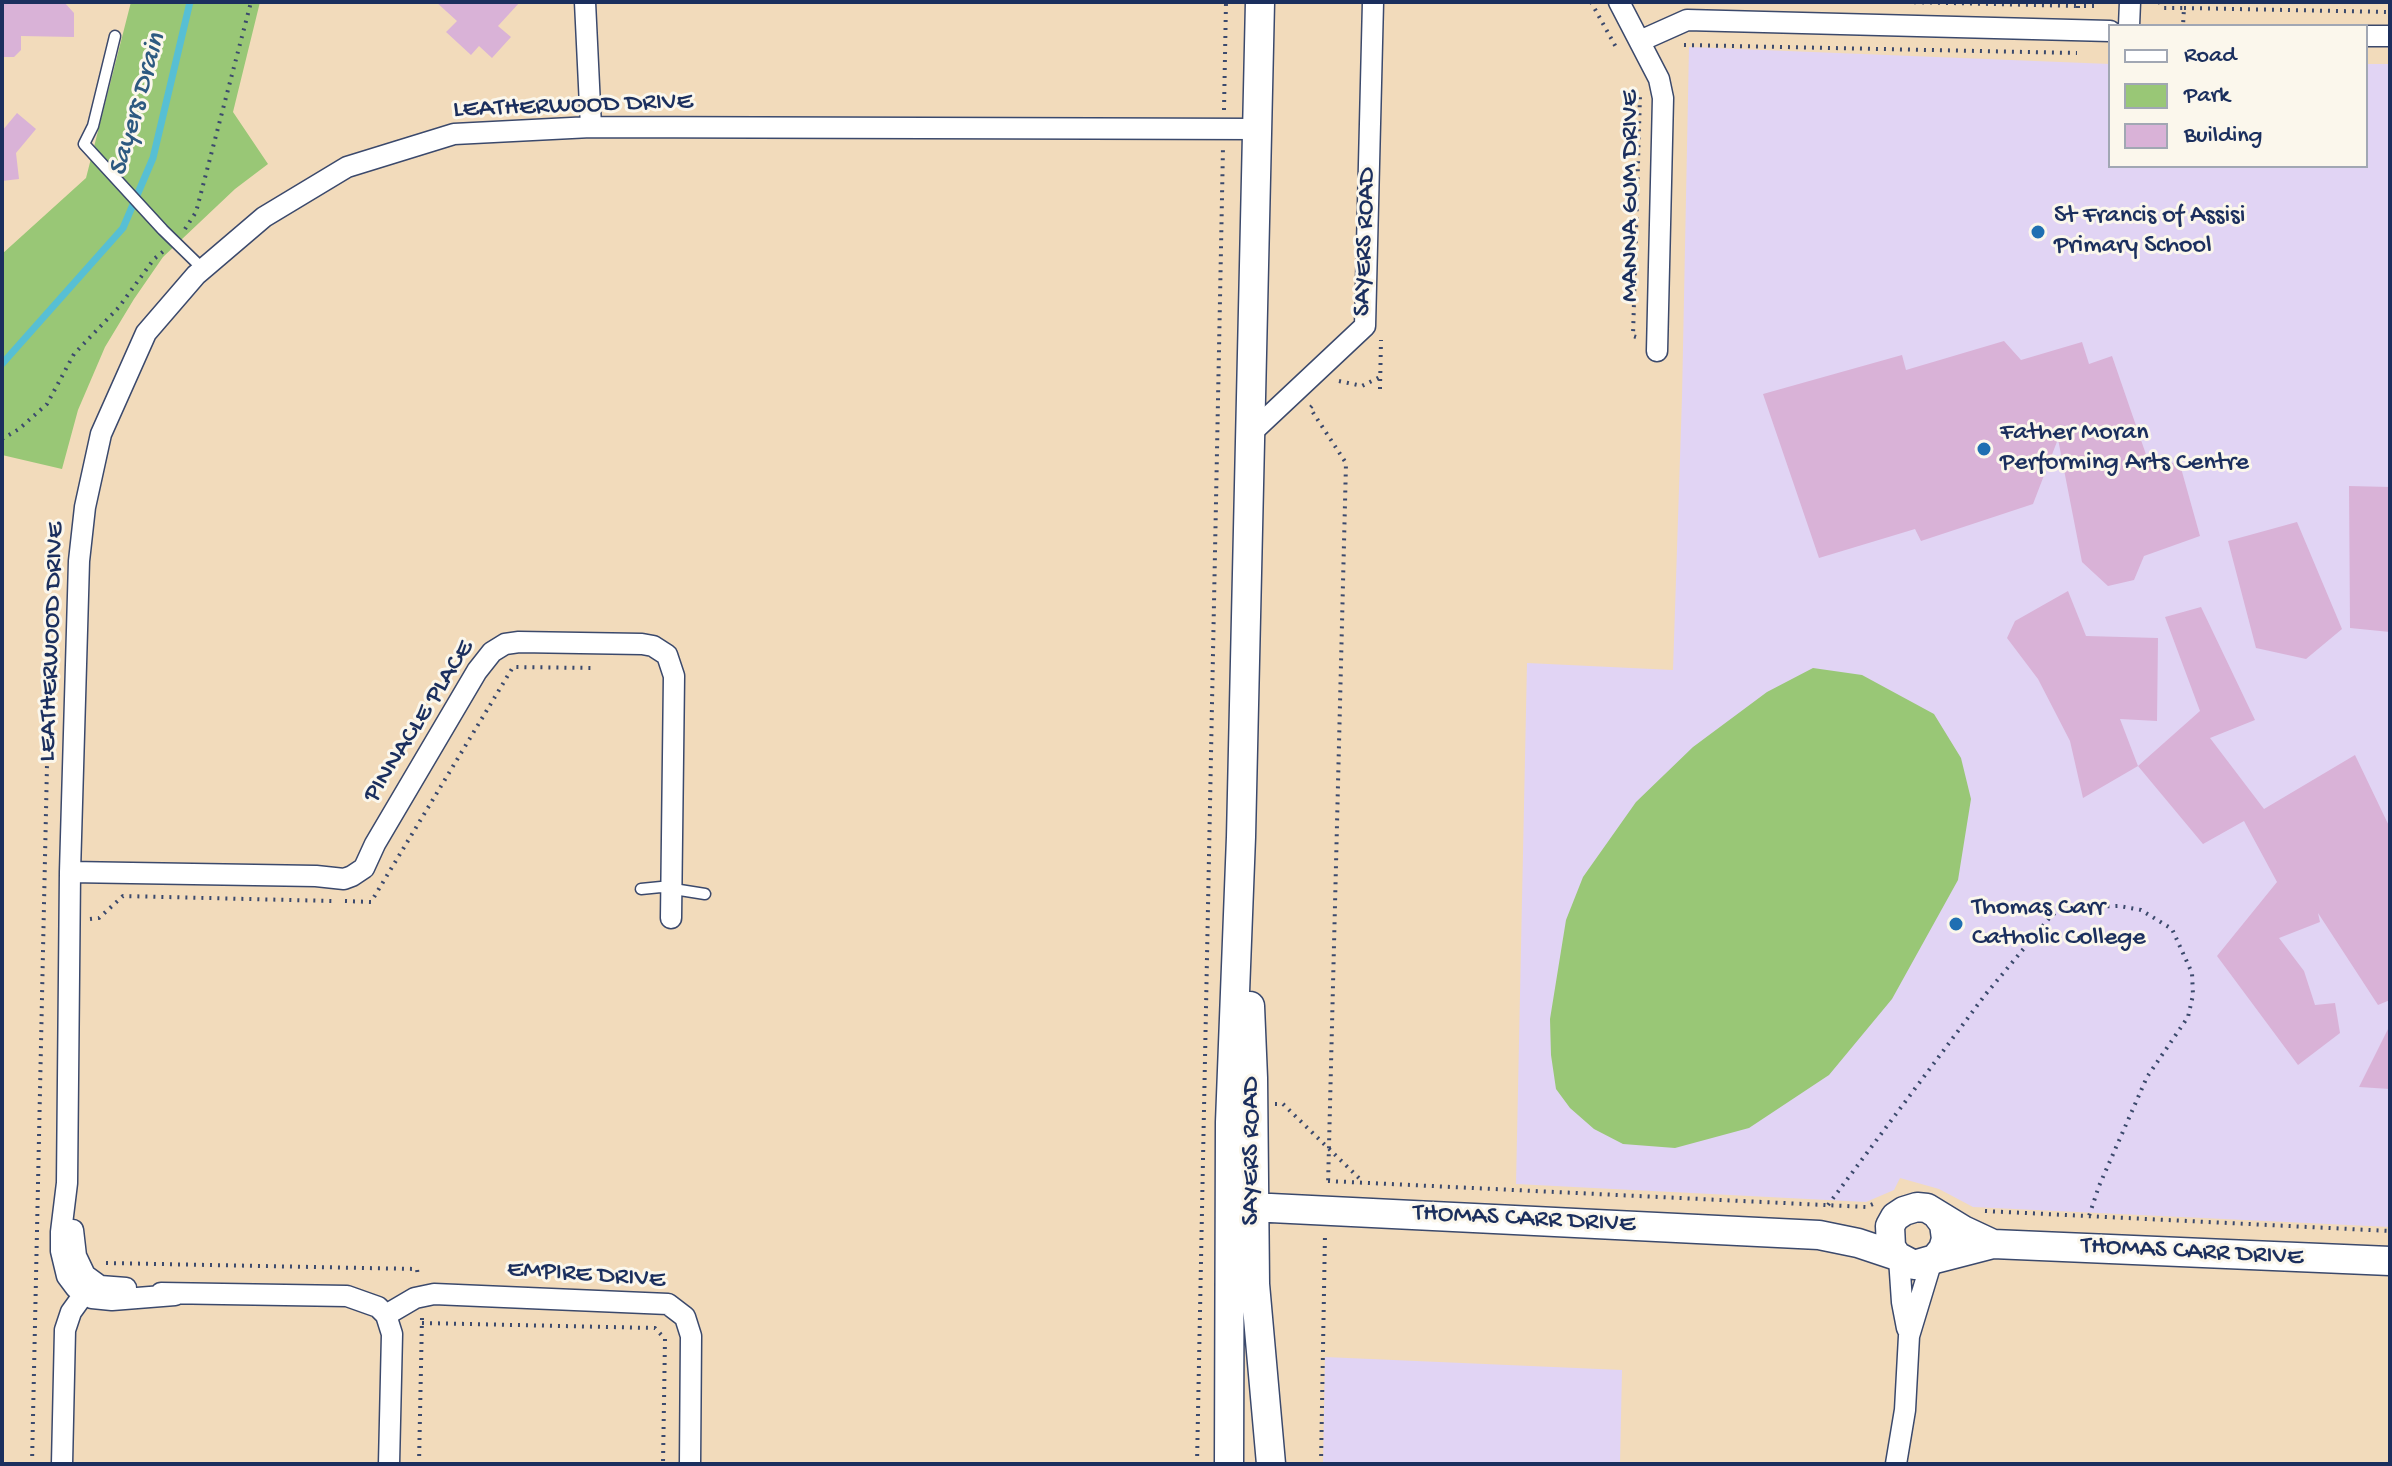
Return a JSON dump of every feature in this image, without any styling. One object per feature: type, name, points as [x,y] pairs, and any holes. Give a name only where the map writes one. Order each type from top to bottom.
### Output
[{"type":"main road","name":"SAYERS ROAD","points":[[1260,2],[1241,837],[1217,1121],[1242,1207],[1255,1284],[1271,1464]]},
{"type":"main road","name":"SAYERS ROAD","points":[[1229,1464],[1242,1207],[1253,1102],[1241,837]]},
{"type":"main road","name":"THOMAS CARR DRIVE","points":[[1242,1207],[1819,1235],[1858,1243],[1898,1257]]},
{"type":"main road","points":[[1927,1208],[1938,1216],[1944,1224],[1946,1239],[1943,1249],[1933,1260],[1914,1265],[1898,1257],[1889,1236],[1888,1209],[1904,1211],[1927,1208]]},
{"type":"main road","name":"THOMAS CARR DRIVE","points":[[1819,1235],[1853,1229],[1888,1209]]},
{"type":"main road","name":"THOMAS CARR DRIVE","points":[[1938,1216],[1993,1244]]},
{"type":"main road","name":"THOMAS CARR DRIVE","points":[[1933,1260],[1993,1244],[2390,1261]]},
{"type":"street","points":[[585,2],[591,127]]},
{"type":"street","name":"SAYERS ROAD","points":[[1250,434],[1365,326],[1373,2]]},
{"type":"street","name":"MANNA GUM DRIVE","points":[[1619,2],[1659,79],[1663,98],[1657,351]]},
{"type":"street","points":[[1860,2],[1860,24]]},
{"type":"street","points":[[2129,24],[2130,2]]},
{"type":"street","points":[[1640,41],[1687,20],[2108,31]]},
{"type":"street","points":[[2368,36],[2390,36]]},
{"type":"street","name":"LEATHERWOOD DRIVE","points":[[88,1288],[67,1276],[61,1232],[67,1183],[70,872],[79,561],[85,507],[101,434],[146,333],[203,269],[264,217],[347,167],[454,134],[591,127],[1258,129]]},
{"type":"street","name":"PINNACLE PLACE","points":[[70,872],[316,876],[351,866],[375,844],[477,671],[492,652],[505,644],[519,642],[648,644],[667,655],[674,676],[671,918]]},
{"type":"street","points":[[1898,1257],[1909,1336]]},
{"type":"street","points":[[1896,1464],[1905,1410],[1909,1336],[1933,1260]]},
{"type":"street","points":[[62,1464],[65,1330],[71,1312],[88,1288],[100,1286],[175,1295],[347,1296],[373,1304],[386,1315],[392,1342],[389,1464]]},
{"type":"street","name":"EMPIRE DRIVE","points":[[386,1315],[415,1298],[434,1294],[668,1304],[685,1317],[691,1336],[690,1464]]},
{"type":"lane","points":[[115,36],[93,126],[84,144],[203,269]]},
{"type":"lane","points":[[641,889],[673,888],[705,894]]},
{"type":"path","points":[[1197,1464],[1217,1121],[1226,2]]},
{"type":"path","points":[[1591,2],[1619,51]]},
{"type":"path","points":[[1906,2],[2078,6]]},
{"type":"path","points":[[2159,2],[2164,8],[2390,12]]},
{"type":"path","points":[[2183,24],[2184,8]]},
{"type":"path","points":[[1640,88],[1633,336],[1657,351]]},
{"type":"path","points":[[1330,389],[1341,380],[1362,386],[1380,377]]},
{"type":"path","points":[[1320,398],[1310,408],[1346,463],[1321,1464]]},
{"type":"path","points":[[43,919],[99,918],[123,896],[371,902],[513,667],[594,668]]},
{"type":"path","points":[[32,1464],[48,718]]},
{"type":"path","points":[[1828,1205],[1985,995],[2051,916],[2071,907],[2119,906],[2141,910],[2172,929],[2192,973],[2193,995],[2188,1017],[2176,1038],[2160,1056],[2136,1101],[2089,1216]]},
{"type":"path","points":[[1253,1102],[1283,1104],[1364,1183]]},
{"type":"path","points":[[1328,1181],[1888,1209]]},
{"type":"path","points":[[1972,1211],[2390,1231]]},
{"type":"path","points":[[422,1323],[655,1328],[665,1339],[663,1464]]},
{"type":"shaded area","name":"Thomas Carr Catholic College","points":[[1689,47],[2108,64],[2108,168],[2368,168],[2368,64],[2390,64],[2390,1227],[1973,1207],[1939,1189],[1900,1178],[1894,1190],[1866,1202],[1516,1184],[1527,663],[1673,670]]},
{"type":"shaded area","points":[[1325,1357],[1622,1370],[1620,1464],[1323,1464]]},
{"type":"green space","points":[[131,2],[260,2],[233,112],[268,164],[235,189],[163,257],[134,299],[105,347],[78,410],[62,469],[2,455],[2,254],[86,178]]},
{"type":"green space","points":[[1813,668],[1862,675],[1934,714],[1961,758],[1971,799],[1958,880],[1892,999],[1829,1075],[1749,1128],[1675,1148],[1623,1144],[1594,1129],[1570,1108],[1556,1089],[1550,1019],[1566,920],[1583,877],[1636,802],[1693,747],[1767,692]]},
{"type":"building","points":[[2,2],[64,2],[74,13],[74,37],[21,36],[21,50],[14,57],[2,57]]},
{"type":"building","points":[[436,2],[520,2],[498,26],[511,37],[492,58],[479,46],[471,55],[446,32],[457,21]]},
{"type":"building","points":[[17,113],[36,129],[16,153],[19,179],[2,181],[2,131]]},
{"type":"building","points":[[2004,341],[2021,360],[2082,342],[2089,364],[2112,356],[2151,469],[2179,461],[2200,536],[2144,556],[2134,580],[2108,586],[2082,562],[2058,439],[2033,504],[1921,541],[1915,529],[1819,558],[1763,394],[1902,355],[1906,370]]},
{"type":"building","points":[[2349,486],[2390,487],[2390,632],[2350,628]]},
{"type":"building","points":[[2297,522],[2342,629],[2306,659],[2256,648],[2228,541]]},
{"type":"building","points":[[2068,591],[2086,636],[2158,638],[2157,721],[2120,719],[2138,766],[2083,798],[2070,741],[2038,679],[2007,638],[2015,621]]},
{"type":"building","points":[[2201,607],[2255,720],[2210,738],[2264,809],[2355,755],[2390,828],[2390,1000],[2378,1005],[2318,913],[2320,922],[2279,938],[2304,971],[2315,1005],[2335,1003],[2340,1033],[2298,1065],[2217,956],[2277,882],[2244,821],[2203,844],[2138,766],[2200,711],[2165,617]]},
{"type":"building","points":[[2390,1025],[2390,1089],[2359,1087]]},
{"type":"waterway","name":"Sayers Drain","points":[[2,364],[123,228],[153,158],[190,2]]},
{"type":"place","name":"St Francis of Assisi Primary School","points":[[2038,232]]},
{"type":"place","name":"Father Moran Performing Arts Centre","points":[[1984,449]]},
{"type":"place","name":"Thomas Carr Catholic College","points":[[1956,924]]}]
